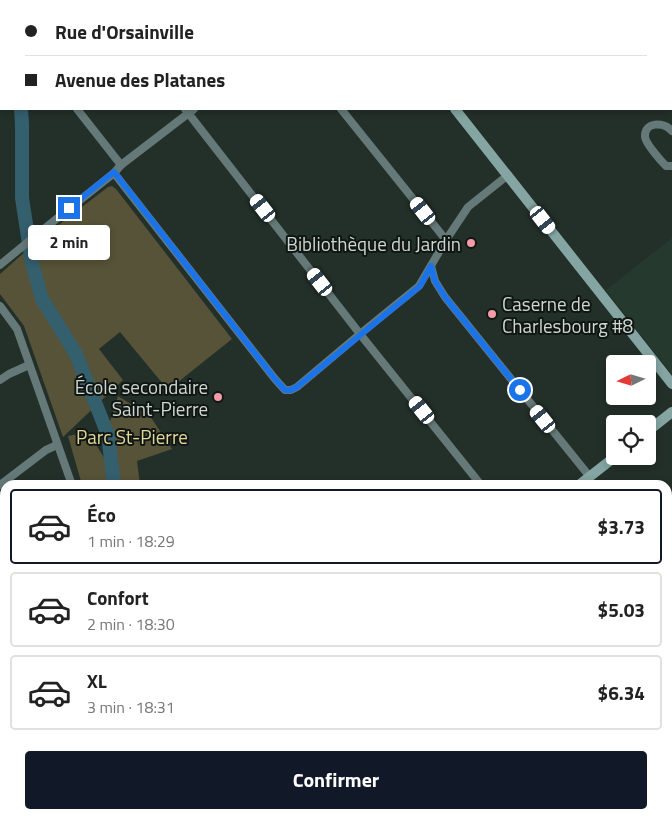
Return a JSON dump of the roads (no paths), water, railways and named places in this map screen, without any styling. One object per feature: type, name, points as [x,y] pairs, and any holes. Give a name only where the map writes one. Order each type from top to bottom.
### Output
[{"type":"street","points":[[78,110],[122,165]]},
{"type":"street","points":[[0,265],[189,110],[360,334],[478,480]]},
{"type":"street","points":[[342,110],[446,240]]},
{"type":"street","points":[[456,110],[672,384]]},
{"type":"street","points":[[672,131],[664,124],[658,124],[647,130],[645,136],[647,142],[662,162],[666,166],[672,166]]},
{"type":"street","points":[[114,172],[285,390],[297,387],[420,286],[446,240],[468,207],[508,175]]},
{"type":"street","points":[[431,266],[435,281],[445,297],[590,477]]},
{"type":"street","points":[[0,306],[17,329],[70,480]]},
{"type":"street","points":[[0,380],[8,374],[29,365]]},
{"type":"street","points":[[656,425],[672,412]]},
{"type":"street","points":[[5,480],[46,450],[57,445]]},
{"type":"street","points":[[586,480],[606,464]]},
{"type":"waterway","points":[[21,110],[22,198],[32,263],[42,299],[76,354],[108,435],[113,480]]},
{"type":"place","name":"Bibliothèque du Jardin","points":[[471,243]]},
{"type":"place","name":"Caserne de Charlesbourg #8","points":[[492,314]]},
{"type":"place","name":"École secondaire Saint-Pierre","points":[[218,397]]},
{"type":"park label","name":"Parc St-Pierre","points":[[132,436]]}]
